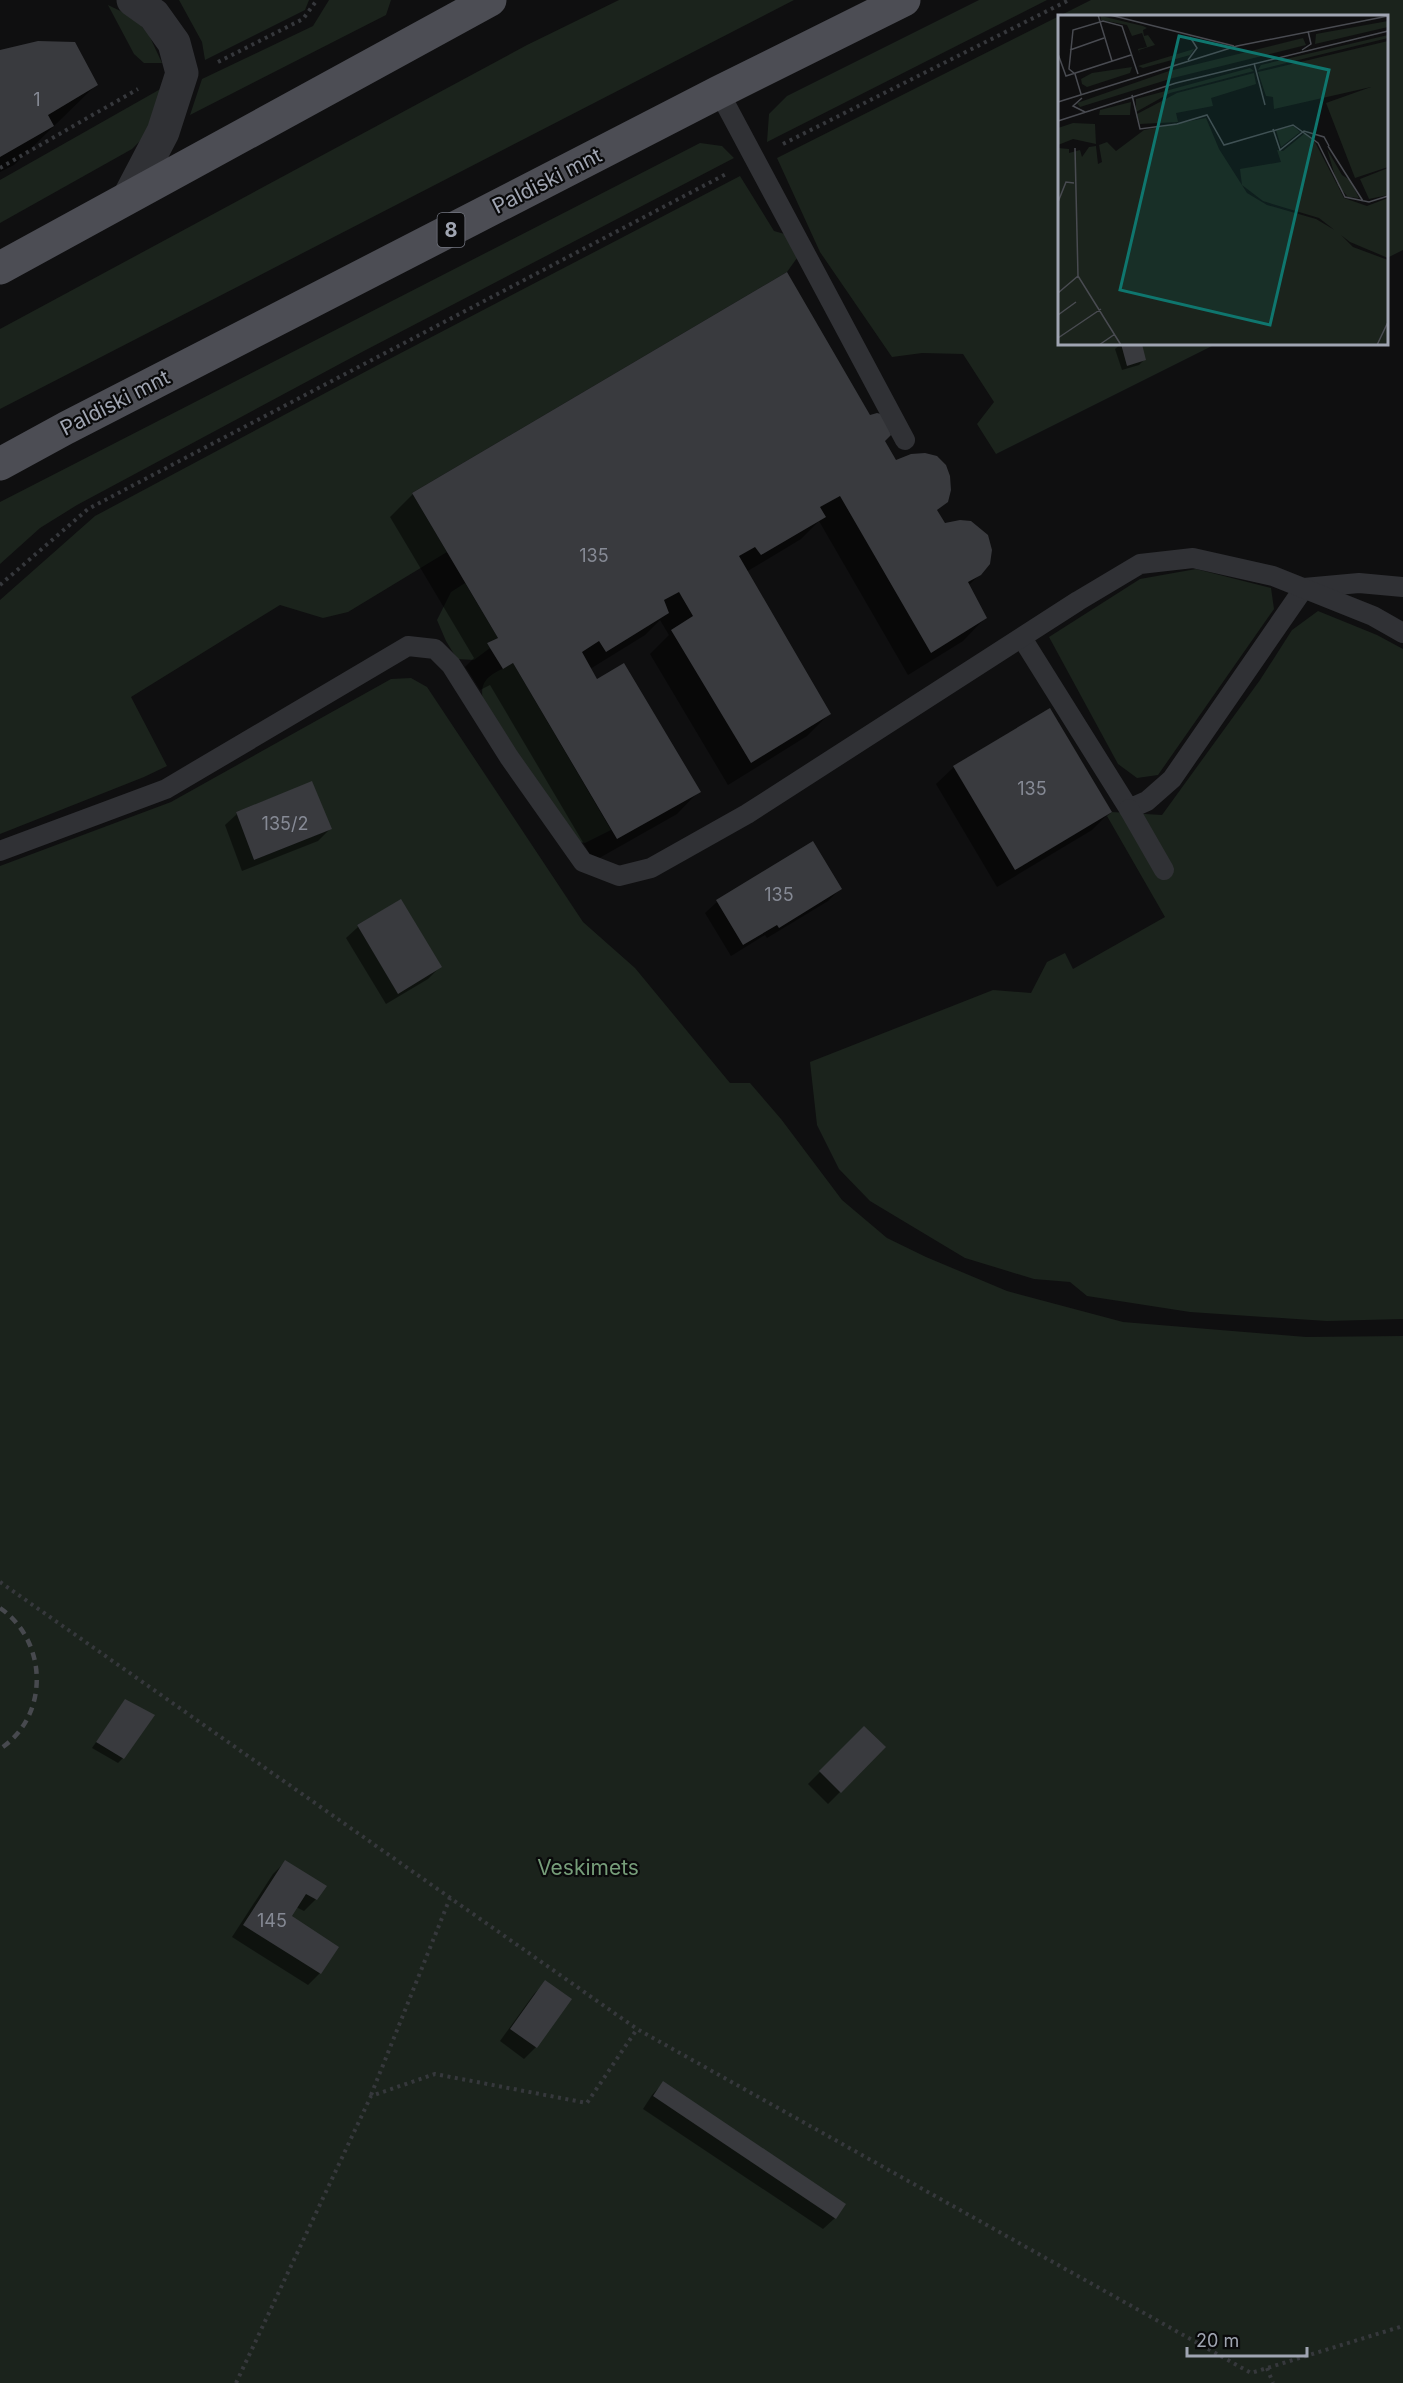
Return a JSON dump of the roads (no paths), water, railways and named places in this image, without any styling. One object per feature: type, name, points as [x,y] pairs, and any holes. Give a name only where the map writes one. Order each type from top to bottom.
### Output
[{"type":"main road","points":[[0,268],[490,0]]},
{"type":"main road","name":"Paldiski mnt","points":[[0,464],[719,92],[904,0]]},
{"type":"street","points":[[130,195],[163,132],[182,72],[174,43],[154,15],[133,0]]},
{"type":"lane","points":[[719,92],[905,440]]},
{"type":"lane","points":[[0,851],[166,789],[408,646],[435,649],[451,665],[509,757],[583,862],[620,876],[651,868],[747,814],[1078,601],[1140,564],[1193,558],[1273,576],[1373,616],[1403,633]]},
{"type":"lane","points":[[1304,588],[1359,583],[1403,587]]},
{"type":"lane","points":[[1129,809],[1147,801],[1172,779],[1304,588]]},
{"type":"lane","points":[[1022,638],[1129,809],[1164,870]]},
{"type":"railway","points":[[0,1608],[16,1622],[27,1639],[34,1658],[37,1678],[35,1699],[28,1718],[16,1735],[0,1749]]},
{"type":"park label","name":"Veskimets","points":[[588,1868]]}]
